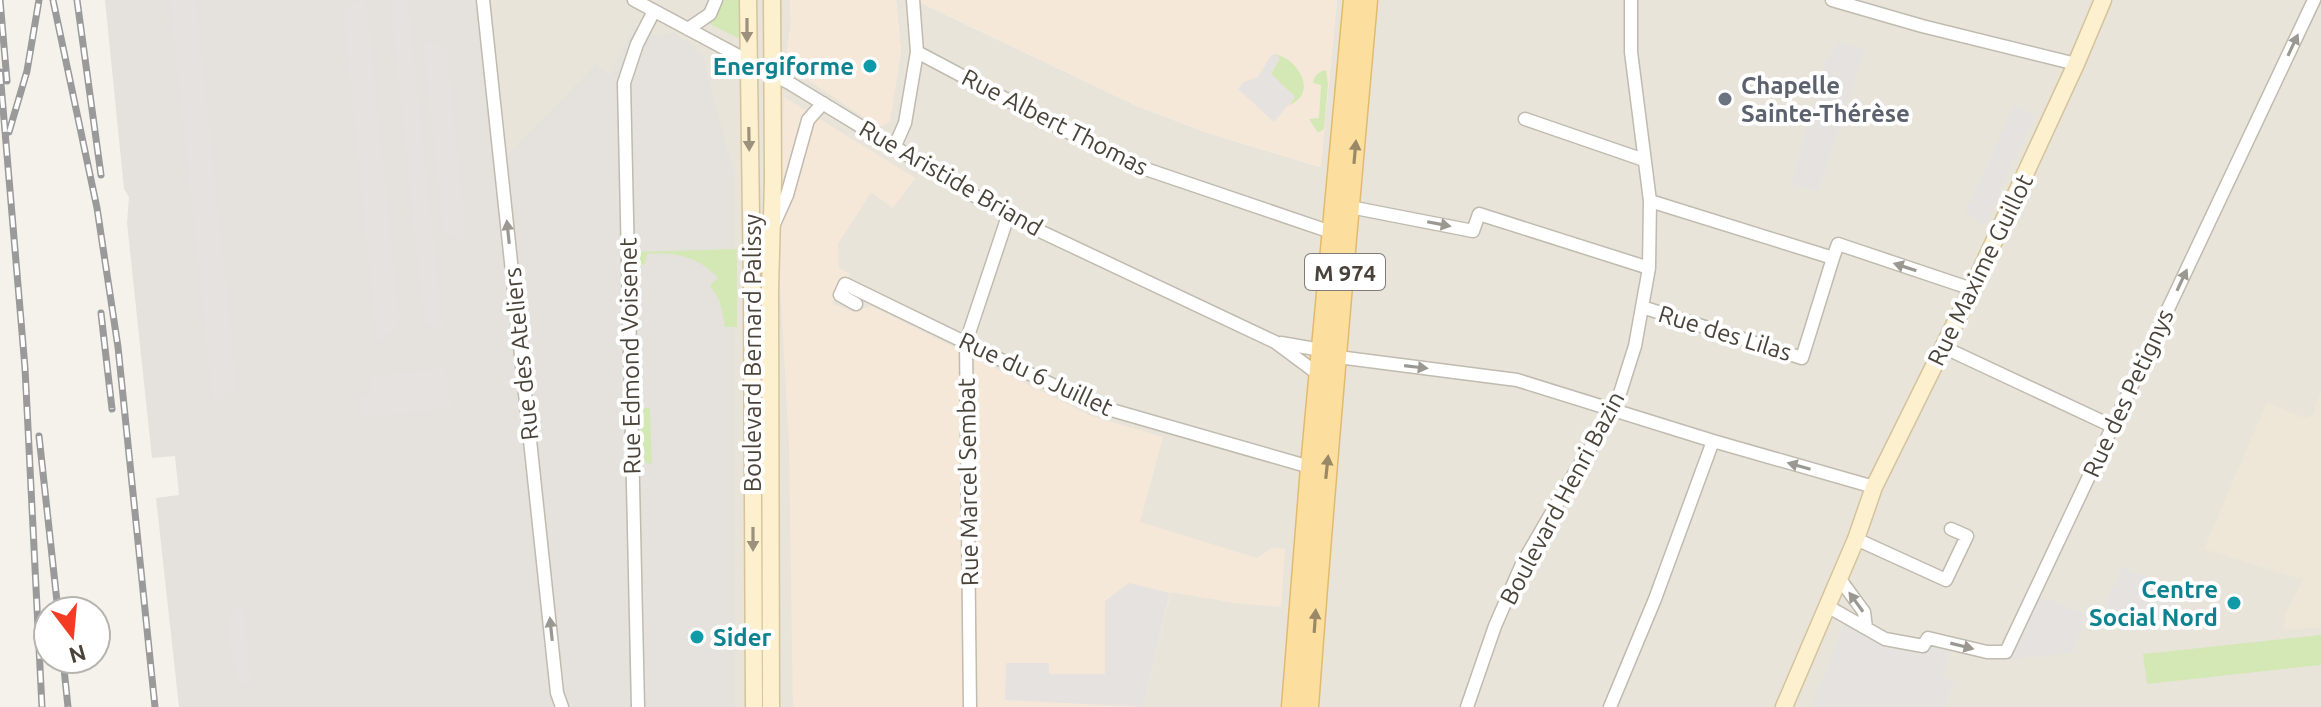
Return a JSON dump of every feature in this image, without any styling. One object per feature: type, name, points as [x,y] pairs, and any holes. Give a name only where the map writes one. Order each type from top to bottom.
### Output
[{"type":"main road","name":"Boulevard Bernard Palissy","points":[[748,0],[754,707]]},
{"type":"main road","name":"Boulevard Bernard Palissy","points":[[771,707],[772,0]]},
{"type":"main road","name":"M 974","points":[[1310,702],[1310,467],[1353,0]]},
{"type":"main road","name":"M 974","points":[[1281,707],[1286,639],[1302,570],[1312,545],[1335,391],[1368,0]]},
{"type":"main road","name":"Rue Maxime Guillot","points":[[1784,707],[1856,539],[1874,487],[1972,289],[2103,0]]},
{"type":"main road","points":[[1321,350],[1335,391]]},
{"type":"main road","name":"M 974","points":[[1291,707],[1302,570]]},
{"type":"street","name":"Rue Aristide Briand","points":[[634,0],[823,103],[1008,216],[1275,342],[1318,374]]},
{"type":"street","points":[[688,29],[710,14],[716,0]]},
{"type":"street","points":[[894,148],[905,123],[917,52],[913,0]]},
{"type":"street","name":"Boulevard Henri Bazin","points":[[1467,707],[1495,626],[1522,564],[1615,409],[1635,346],[1649,268],[1650,201],[1631,52],[1631,0]]},
{"type":"street","points":[[1832,0],[2076,64]]},
{"type":"street","name":"Rue des Petignys","points":[[1827,606],[1885,639],[1923,646],[1928,638],[1987,652],[2006,652],[2314,0]]},
{"type":"street","name":"Rue des Ateliers","points":[[484,4],[557,693],[562,707]]},
{"type":"street","name":"Rue Edmond Voisenet","points":[[638,707],[624,83],[637,44],[654,11]]},
{"type":"street","name":"Rue Albert Thomas","points":[[917,52],[1125,162],[1331,232]]},
{"type":"street","points":[[772,228],[787,195],[808,120],[823,103]]},
{"type":"street","points":[[1525,119],[1644,160]]},
{"type":"street","points":[[1650,201],[1833,258],[1838,244],[1972,289]]},
{"type":"street","points":[[1350,207],[1473,231],[1479,214],[1649,268]]},
{"type":"street","name":"Rue Marcel Sembat","points":[[970,707],[966,342],[1008,216]]},
{"type":"street","name":"Rue des Lilas","points":[[1642,307],[1802,358],[1833,258]]},
{"type":"street","name":"Rue du 6 Juillet","points":[[856,304],[840,295],[845,284],[1094,405],[1310,467]]},
{"type":"street","name":"Rue Aristide Briand","points":[[1275,342],[1321,350]]},
{"type":"street","points":[[1943,347],[2112,426]]},
{"type":"street","points":[[1338,357],[1517,380],[1874,487]]},
{"type":"street","points":[[1610,707],[1655,599],[1713,441]]},
{"type":"street","points":[[1856,539],[1946,580],[1967,536],[1951,529]]},
{"type":"street","points":[[1839,578],[1864,612],[1866,628]]},
{"type":"shaded area","points":[[105,0],[479,0],[494,153],[509,152],[596,64],[609,76],[635,24],[656,37],[673,32],[695,47],[704,60],[735,178],[735,707],[179,707],[156,498],[179,495],[175,456],[152,458],[127,223],[129,197],[124,189]]},
{"type":"shaded area","points":[[170,0],[196,0],[237,388],[213,405]]},
{"type":"shaded area","points":[[366,0],[400,324],[377,342],[343,12],[358,1]]},
{"type":"shaded area","points":[[390,0],[408,3],[443,330],[424,322]]},
{"type":"shaded area","points":[[479,0],[790,0],[791,24],[785,65],[820,87],[901,52],[896,0],[915,0],[1137,106],[1208,133],[1320,167],[1337,0],[2321,0],[2321,707],[735,707],[735,178],[596,65],[509,152],[493,153]]},
{"type":"shaded area","points":[[790,0],[896,0],[901,52],[890,122],[879,127],[785,65],[791,24]]},
{"type":"shaded area","points":[[915,0],[1337,0],[1321,167],[1208,133],[1137,106]]},
{"type":"shaded area","points":[[423,40],[447,50],[466,234],[462,240],[443,232]]},
{"type":"shaded area","points":[[1838,42],[1865,50],[1818,192],[1791,183],[1825,62]]},
{"type":"shaded area","points":[[1271,55],[1280,58],[1271,74],[1295,97],[1274,122],[1238,89],[1244,82],[1258,77]]},
{"type":"shaded area","points":[[784,97],[915,178],[893,208],[871,192],[838,244],[839,268],[850,274],[832,304],[854,312],[871,306],[1091,416],[1163,437],[1140,522],[1257,558],[1272,548],[1285,549],[1281,607],[1171,592],[1143,707],[793,707],[789,444],[779,263]]},
{"type":"shaded area","points":[[2014,105],[2035,116],[1985,225],[1965,213]]},
{"type":"shaded area","points":[[446,368],[451,408],[361,418],[359,397],[372,395],[370,376]]},
{"type":"shaded area","points":[[2321,391],[2321,627],[2288,630],[2284,629],[2285,614],[2303,580],[2204,549],[2267,402],[2304,418],[2313,415]]},
{"type":"shaded area","points":[[2122,567],[2184,592],[2168,624],[2105,607]]},
{"type":"shaded area","points":[[1129,583],[1170,593],[1143,707],[1005,700],[1006,663],[1049,663],[1049,674],[1105,674],[1105,601]]},
{"type":"shaded area","points":[[2038,596],[2086,614],[2073,653],[2010,660]]},
{"type":"shaded area","points":[[244,607],[251,683],[239,685],[237,666],[232,666],[227,620],[233,619],[232,609]]},
{"type":"shaded area","points":[[1845,624],[1951,648],[1943,677],[1954,680],[1946,707],[1811,707]]},
{"type":"green space","points":[[721,0],[740,0],[740,39],[710,24]]},
{"type":"green space","points":[[1275,54],[1292,63],[1302,78],[1303,93],[1289,105],[1295,97],[1271,74],[1279,58]]},
{"type":"green space","points":[[1326,70],[1328,84],[1324,129],[1318,133],[1309,119],[1319,118],[1321,85],[1313,81]]},
{"type":"green space","points":[[737,249],[737,327],[725,327],[720,302],[710,285],[718,278],[703,265],[677,255],[647,254],[645,264],[636,266],[633,252]]},
{"type":"green space","points":[[640,408],[650,408],[652,464],[642,462]]},
{"type":"green space","points":[[2321,635],[2321,665],[2147,684],[2143,654]]},
{"type":"railway","points":[[0,0],[7,81]]},
{"type":"railway","points":[[9,132],[27,71],[39,0]]},
{"type":"railway","points":[[53,0],[97,208],[118,347],[155,707]]},
{"type":"railway","points":[[77,0],[101,175]]},
{"type":"railway","points":[[0,72],[25,368],[42,707]]},
{"type":"railway","points":[[101,313],[112,409]]},
{"type":"railway","points":[[39,436],[56,595]]},
{"type":"railway","points":[[65,675],[68,707]]},
{"type":"place","name":"Energiforme","points":[[870,66]]},
{"type":"place","name":"Chapelle Sainte-Thérèse","points":[[1725,99]]},
{"type":"place","name":"Centre Social Nord","points":[[2234,603]]},
{"type":"place","name":"Sider","points":[[697,637]]}]
